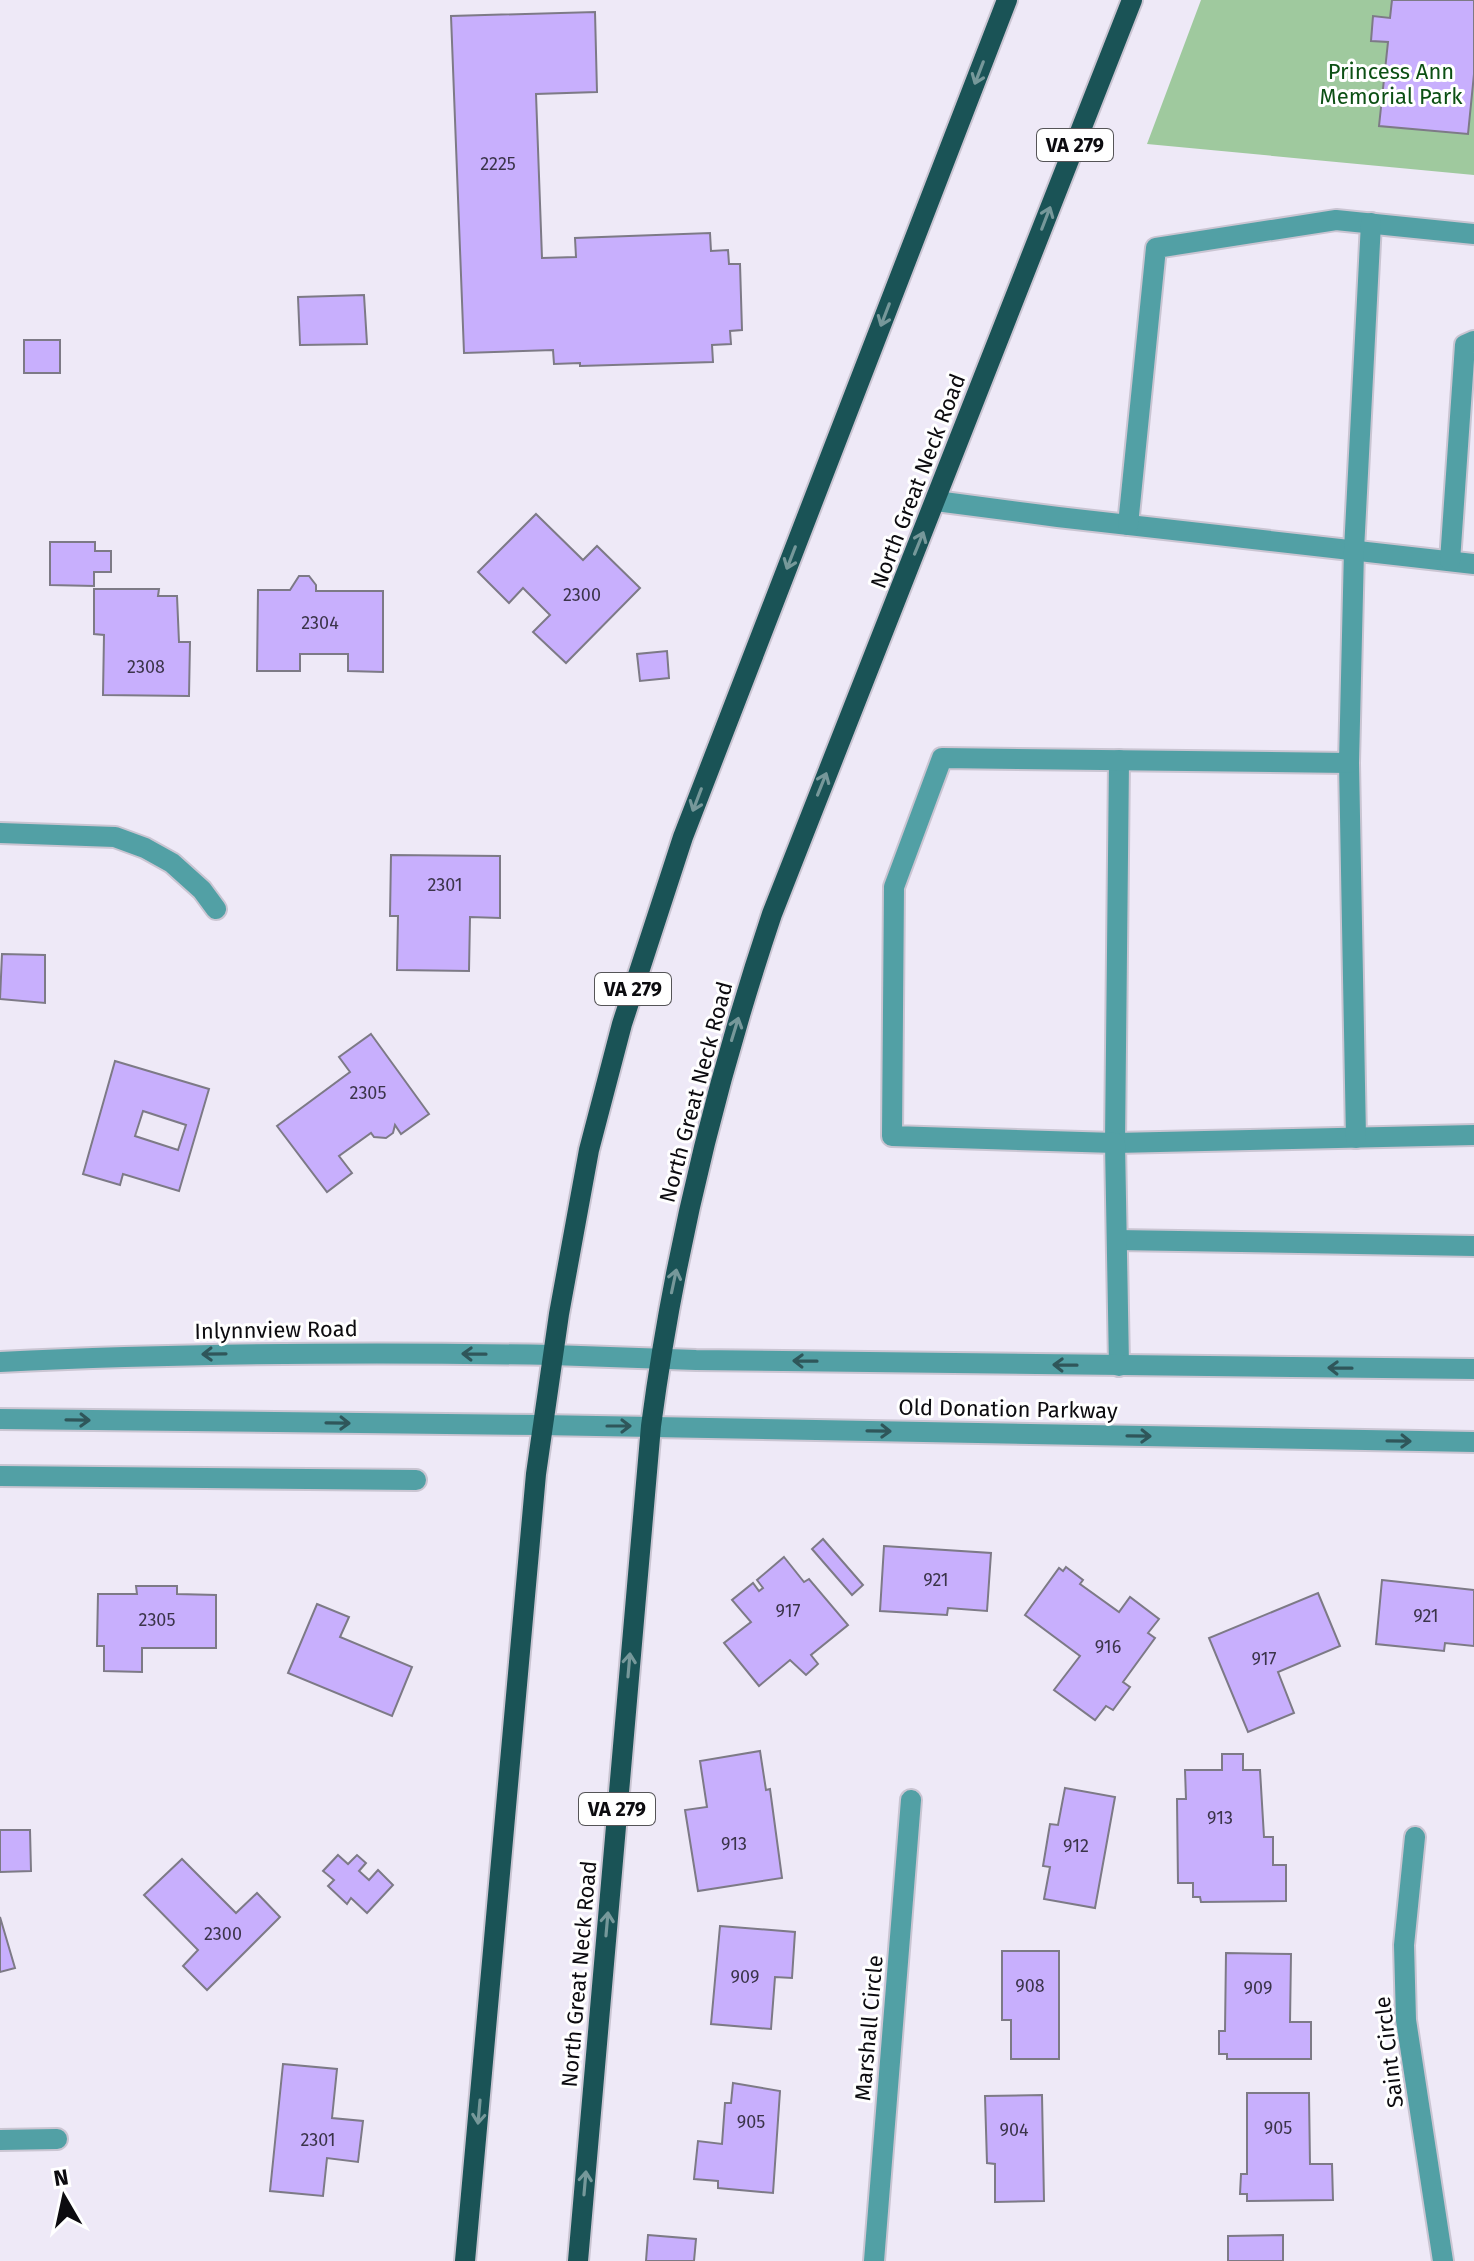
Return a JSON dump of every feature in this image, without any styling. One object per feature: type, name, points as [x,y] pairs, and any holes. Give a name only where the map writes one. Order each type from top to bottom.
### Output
[{"type":"main road","name":"VA 279","points":[[465,2261],[541,1425],[589,1150],[622,1024],[683,837],[1007,0]]},
{"type":"main road","name":"North Great Neck Road","points":[[578,2261],[651,1426],[669,1302],[694,1186],[749,982],[797,848],[1132,0]]},
{"type":"street","points":[[1128,525],[1156,248],[1336,220],[1474,234]]},
{"type":"street","points":[[1356,1138],[1349,763],[1354,550],[1371,223]]},
{"type":"street","points":[[1450,561],[1465,345],[1474,341]]},
{"type":"street","points":[[936,501],[1474,564]]},
{"type":"street","points":[[1349,763],[942,758],[894,887],[892,1136],[1115,1143],[1474,1135]]},
{"type":"street","points":[[1119,760],[1115,1143],[1119,1366]]},
{"type":"street","points":[[0,833],[115,837],[145,848],[172,863],[202,890],[216,909]]},
{"type":"street","points":[[1117,1240],[1474,1246]]},
{"type":"street","name":"Inlynnview Road","points":[[0,1362],[110,1356],[335,1352],[552,1355]]},
{"type":"street","name":"Old Donation Parkway","points":[[552,1355],[1474,1369]]},
{"type":"street","points":[[0,1419],[541,1425]]},
{"type":"street","name":"Old Donation Parkway","points":[[541,1425],[1474,1442]]},
{"type":"street","points":[[0,1476],[416,1480]]},
{"type":"street","name":"Marshall Circle","points":[[874,2261],[911,1800]]},
{"type":"street","name":"Saint Circle","points":[[1415,1837],[1404,1945],[1406,2020],[1443,2261]]},
{"type":"street","points":[[0,2140],[57,2139]]},
{"type":"green space","name":"Princess Ann Memorial Park","points":[[1201,0],[1474,0],[1474,175],[1147,144]]},
{"type":"building","points":[[1392,0],[1474,0],[1474,74],[1468,134],[1379,126],[1388,42],[1371,41],[1373,16],[1390,18]]},
{"type":"building","points":[[595,12],[597,92],[536,94],[542,258],[576,257],[575,238],[710,233],[711,251],[728,250],[729,264],[740,264],[742,330],[730,331],[731,344],[712,345],[713,362],[580,366],[580,363],[554,364],[553,350],[464,353],[451,16]]},
{"type":"building","points":[[364,295],[367,344],[300,345],[298,297]]},
{"type":"building","points":[[24,340],[60,340],[60,373],[24,373]]},
{"type":"building","points":[[536,514],[583,560],[597,546],[640,588],[566,663],[533,632],[550,615],[523,588],[509,603],[478,572]]},
{"type":"building","points":[[50,542],[95,542],[95,551],[111,551],[111,572],[94,572],[94,586],[50,585]]},
{"type":"building","points":[[299,576],[309,576],[316,585],[316,591],[383,591],[383,672],[348,671],[348,654],[300,654],[300,671],[257,671],[258,590],[290,590]]},
{"type":"building","points":[[94,589],[159,589],[158,596],[177,596],[179,642],[190,642],[189,696],[103,695],[104,635],[94,634]]},
{"type":"building","points":[[667,651],[669,678],[640,681],[637,654]]},
{"type":"building","points":[[391,855],[500,856],[500,918],[470,917],[469,971],[397,970],[398,916],[390,916]]},
{"type":"building","points":[[2,954],[45,955],[45,1003],[0,999]]},
{"type":"building","points":[[371,1034],[429,1114],[401,1134],[395,1125],[393,1133],[386,1138],[374,1137],[371,1133],[339,1156],[352,1173],[327,1192],[277,1126],[350,1072],[339,1057]]},
{"type":"building","points":[[115,1061],[209,1089],[179,1191],[123,1174],[120,1185],[83,1174]],"holes":[[[143,1111],[186,1125],[178,1150],[135,1136]]]},
{"type":"building","points":[[823,1539],[863,1585],[852,1595],[812,1549]]},
{"type":"building","points":[[884,1546],[991,1553],[987,1611],[948,1608],[947,1615],[880,1611]]},
{"type":"building","points":[[784,1557],[804,1582],[809,1579],[848,1625],[811,1655],[818,1664],[806,1675],[790,1660],[759,1686],[724,1643],[751,1622],[732,1600],[753,1583],[759,1591],[763,1588],[757,1580]]},
{"type":"building","points":[[1066,1567],[1083,1580],[1080,1584],[1119,1612],[1130,1597],[1159,1619],[1148,1633],[1155,1638],[1123,1682],[1130,1687],[1113,1710],[1106,1706],[1095,1720],[1054,1690],[1080,1656],[1025,1615],[1059,1568],[1063,1571]]},
{"type":"building","points":[[1382,1580],[1474,1590],[1474,1646],[1445,1643],[1444,1651],[1376,1644]]},
{"type":"building","points":[[136,1586],[177,1586],[177,1594],[216,1595],[216,1648],[142,1648],[142,1672],[104,1671],[104,1646],[97,1646],[98,1594],[137,1594]]},
{"type":"building","points":[[1318,1593],[1340,1646],[1278,1672],[1294,1713],[1248,1732],[1209,1638]]},
{"type":"building","points":[[317,1604],[349,1617],[340,1637],[412,1667],[392,1716],[288,1673]]},
{"type":"building","points":[[760,1751],[766,1790],[770,1789],[782,1878],[698,1891],[685,1810],[707,1807],[700,1761]]},
{"type":"building","points":[[1222,1754],[1243,1754],[1243,1770],[1260,1770],[1264,1837],[1273,1837],[1273,1865],[1286,1865],[1286,1901],[1201,1902],[1200,1897],[1193,1897],[1193,1883],[1178,1883],[1177,1799],[1186,1799],[1185,1770],[1222,1770]]},
{"type":"building","points":[[1065,1788],[1115,1797],[1095,1908],[1044,1899],[1050,1867],[1043,1866],[1050,1824],[1058,1825]]},
{"type":"building","points":[[0,1830],[30,1830],[31,1871],[0,1872]]},
{"type":"building","points":[[338,1855],[348,1864],[357,1855],[366,1863],[359,1871],[369,1880],[378,1870],[393,1885],[367,1913],[351,1898],[347,1904],[328,1886],[334,1880],[323,1871]]},
{"type":"building","points":[[182,1859],[236,1913],[257,1893],[280,1917],[207,1990],[183,1966],[198,1950],[144,1895]]},
{"type":"building","points":[[0,1917],[15,1968],[0,1972]]},
{"type":"building","points":[[720,1926],[795,1932],[792,1978],[775,1977],[771,2029],[711,2024]]},
{"type":"building","points":[[1002,1951],[1059,1951],[1059,2059],[1011,2059],[1011,2020],[1002,2020]]},
{"type":"building","points":[[1226,1953],[1291,1954],[1290,2022],[1311,2022],[1311,2059],[1227,2059],[1227,2054],[1219,2054],[1219,2031],[1225,2031]]},
{"type":"building","points":[[283,2064],[337,2069],[332,2118],[363,2121],[358,2162],[327,2158],[323,2196],[270,2191]]},
{"type":"building","points":[[733,2083],[780,2091],[773,2193],[718,2188],[718,2181],[694,2179],[698,2141],[722,2144],[725,2103],[731,2103]]},
{"type":"building","points":[[1247,2093],[1309,2093],[1310,2164],[1332,2164],[1333,2200],[1247,2201],[1247,2194],[1240,2194],[1241,2174],[1247,2174]]},
{"type":"building","points":[[1042,2095],[1044,2201],[995,2202],[995,2164],[987,2163],[985,2096]]},
{"type":"building","points":[[648,2235],[696,2239],[694,2261],[646,2261]]},
{"type":"building","points":[[1283,2235],[1283,2261],[1228,2261],[1228,2236]]}]
